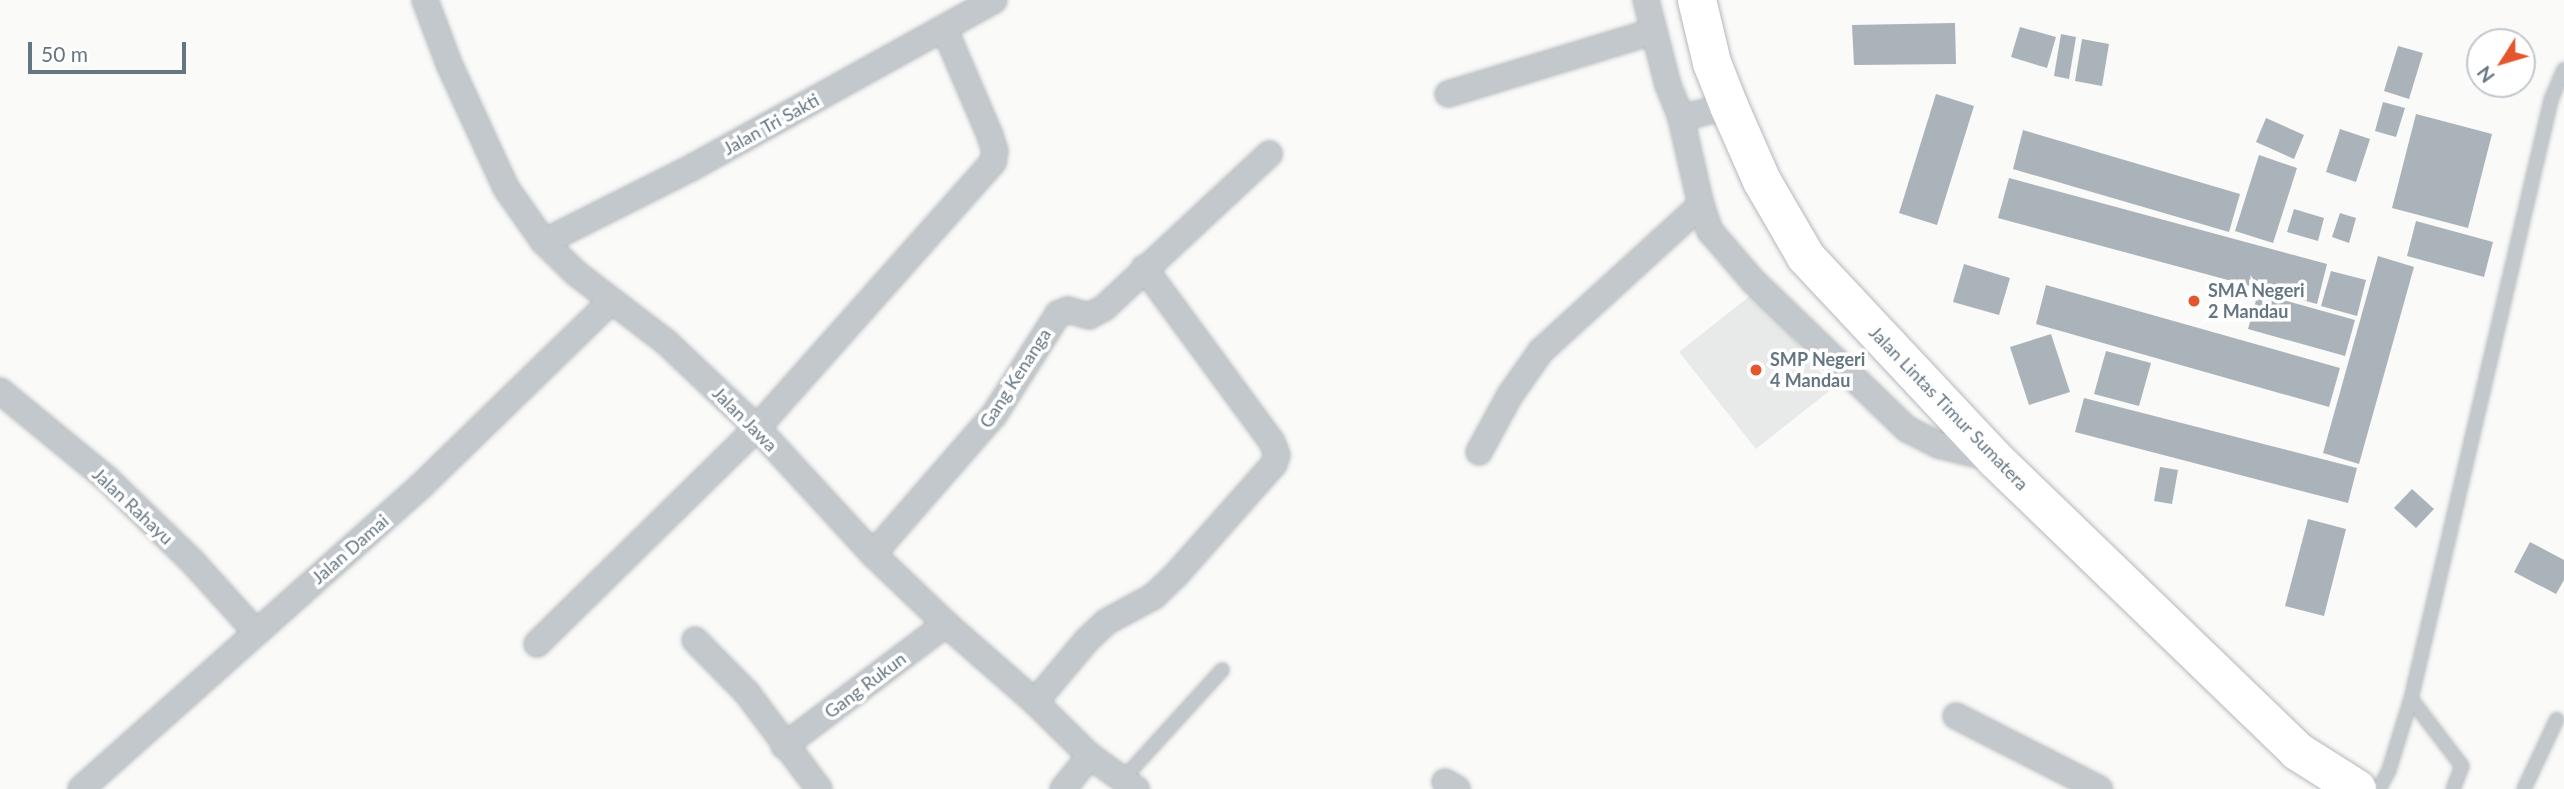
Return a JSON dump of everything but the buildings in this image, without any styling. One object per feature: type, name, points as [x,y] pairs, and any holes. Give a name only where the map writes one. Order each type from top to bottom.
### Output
[{"type":"highway","name":"Jalan Lintas Timur Sumatera","points":[[1697,0],[1712,63],[1729,106],[1762,181],[1806,257],[1995,459],[2297,751]]},
{"type":"highway","points":[[2297,751],[2321,789]]},
{"type":"highway","points":[[2297,751],[2357,789]]},
{"type":"street","name":"Jalan Jawa","points":[[425,0],[449,64],[506,188],[544,242],[611,301],[666,342],[757,428],[873,554],[946,624],[1035,702],[1090,757],[1129,785]]},
{"type":"street","name":"Jalan Tri Sakti","points":[[544,242],[693,167],[994,0]]},
{"type":"street","points":[[1646,0],[1652,32],[1682,118],[1701,205],[1710,231],[1753,281],[1907,429],[1939,445],[1995,459]]},
{"type":"street","points":[[537,644],[757,428],[993,162],[995,151],[989,133],[944,28]]},
{"type":"street","points":[[1448,94],[1652,32]]},
{"type":"street","points":[[1682,118],[1729,106]]},
{"type":"street","name":"Gang Kenanga","points":[[873,554],[994,415],[1058,314],[1068,310],[1093,315],[1104,308],[1269,154]]},
{"type":"street","points":[[1479,452],[1510,395],[1541,351],[1701,205]]},
{"type":"street","points":[[1035,702],[1087,640],[1106,622],[1154,596],[1175,576],[1274,464],[1277,455],[1272,442],[1144,268]]},
{"type":"street","name":"Jalan Damai","points":[[81,789],[422,486],[611,301]]},
{"type":"street","name":"Jalan Rahayu","points":[[0,391],[106,478],[191,560],[256,632]]},
{"type":"street","name":"Gang Rukun","points":[[784,746],[946,624]]},
{"type":"street","points":[[695,640],[747,694],[819,789]]},
{"type":"street","points":[[1956,716],[2099,789]]},
{"type":"street","points":[[1063,789],[1090,757]]},
{"type":"lane","points":[[2379,789],[2389,770],[2411,699],[2551,100],[2564,71]]},
{"type":"lane","points":[[1129,785],[1222,670]]},
{"type":"lane","points":[[2411,699],[2462,766],[2454,789]]},
{"type":"lane","points":[[2530,787],[2557,719]]},
{"type":"shaded area","name":"SMP Negeri 4 Mandau","points":[[1756,291],[1833,388],[1756,449],[1679,352]]},
{"type":"place","name":"SMA Negeri 2 Mandau","points":[[2194,301]]},
{"type":"place","name":"SMP Negeri 4 Mandau","points":[[1756,370]]}]
